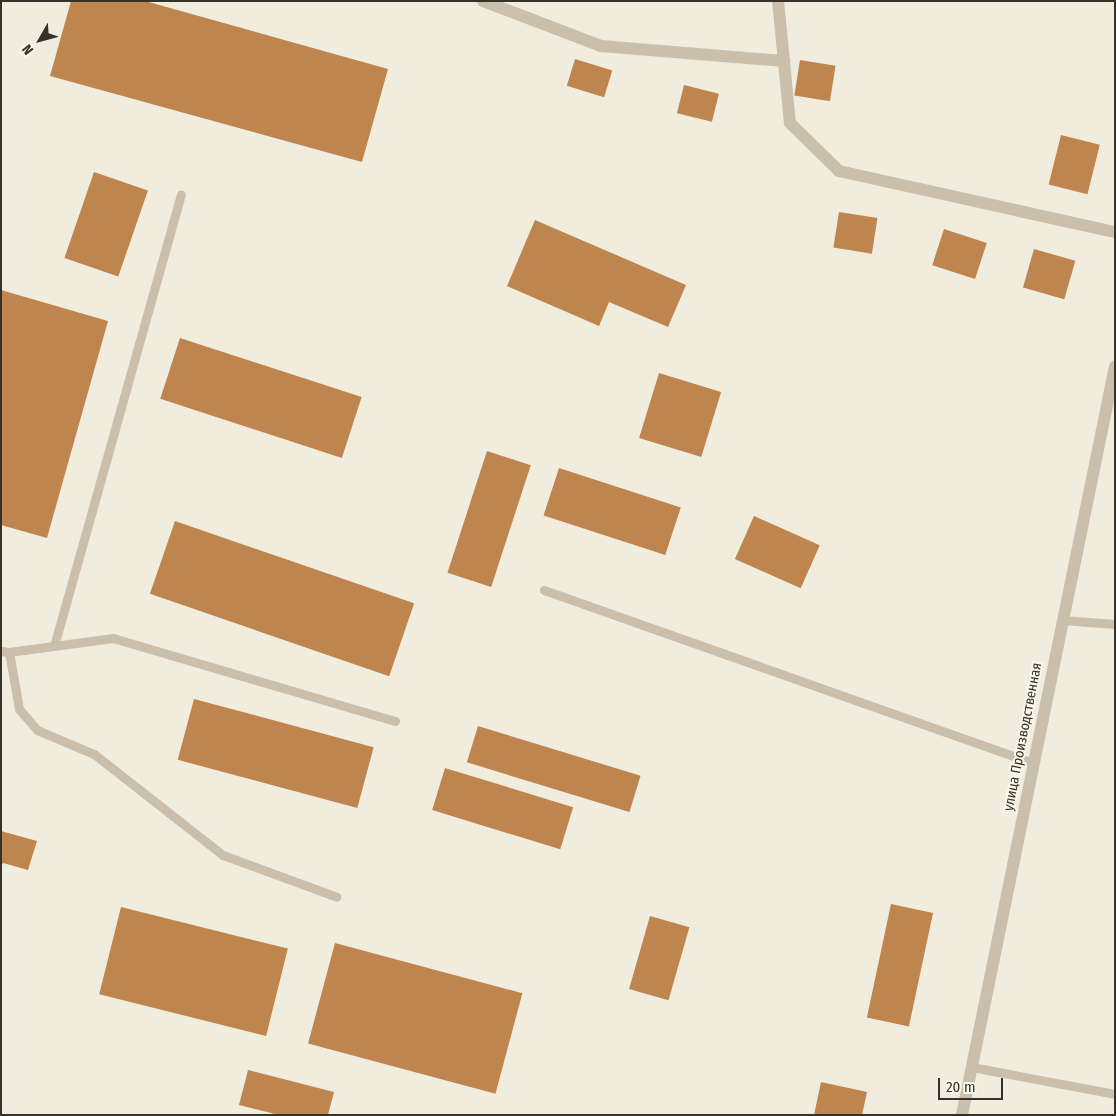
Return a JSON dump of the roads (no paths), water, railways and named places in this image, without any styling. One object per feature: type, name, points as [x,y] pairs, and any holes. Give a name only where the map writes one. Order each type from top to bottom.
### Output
[{"type":"street","points":[[483,1],[601,46],[784,61]]},
{"type":"street","points":[[778,1],[790,123],[839,171],[1115,232]]},
{"type":"street","name":"улица Производственная","points":[[962,1115],[1115,366]]},
{"type":"lane","points":[[54,646],[181,195]]},
{"type":"lane","points":[[544,590],[1033,763]]},
{"type":"lane","points":[[1062,620],[1115,624]]},
{"type":"lane","points":[[337,897],[223,855],[94,754],[37,730],[19,709],[5,651],[113,638],[395,720]]},
{"type":"lane","points":[[972,1067],[1115,1094]]}]
